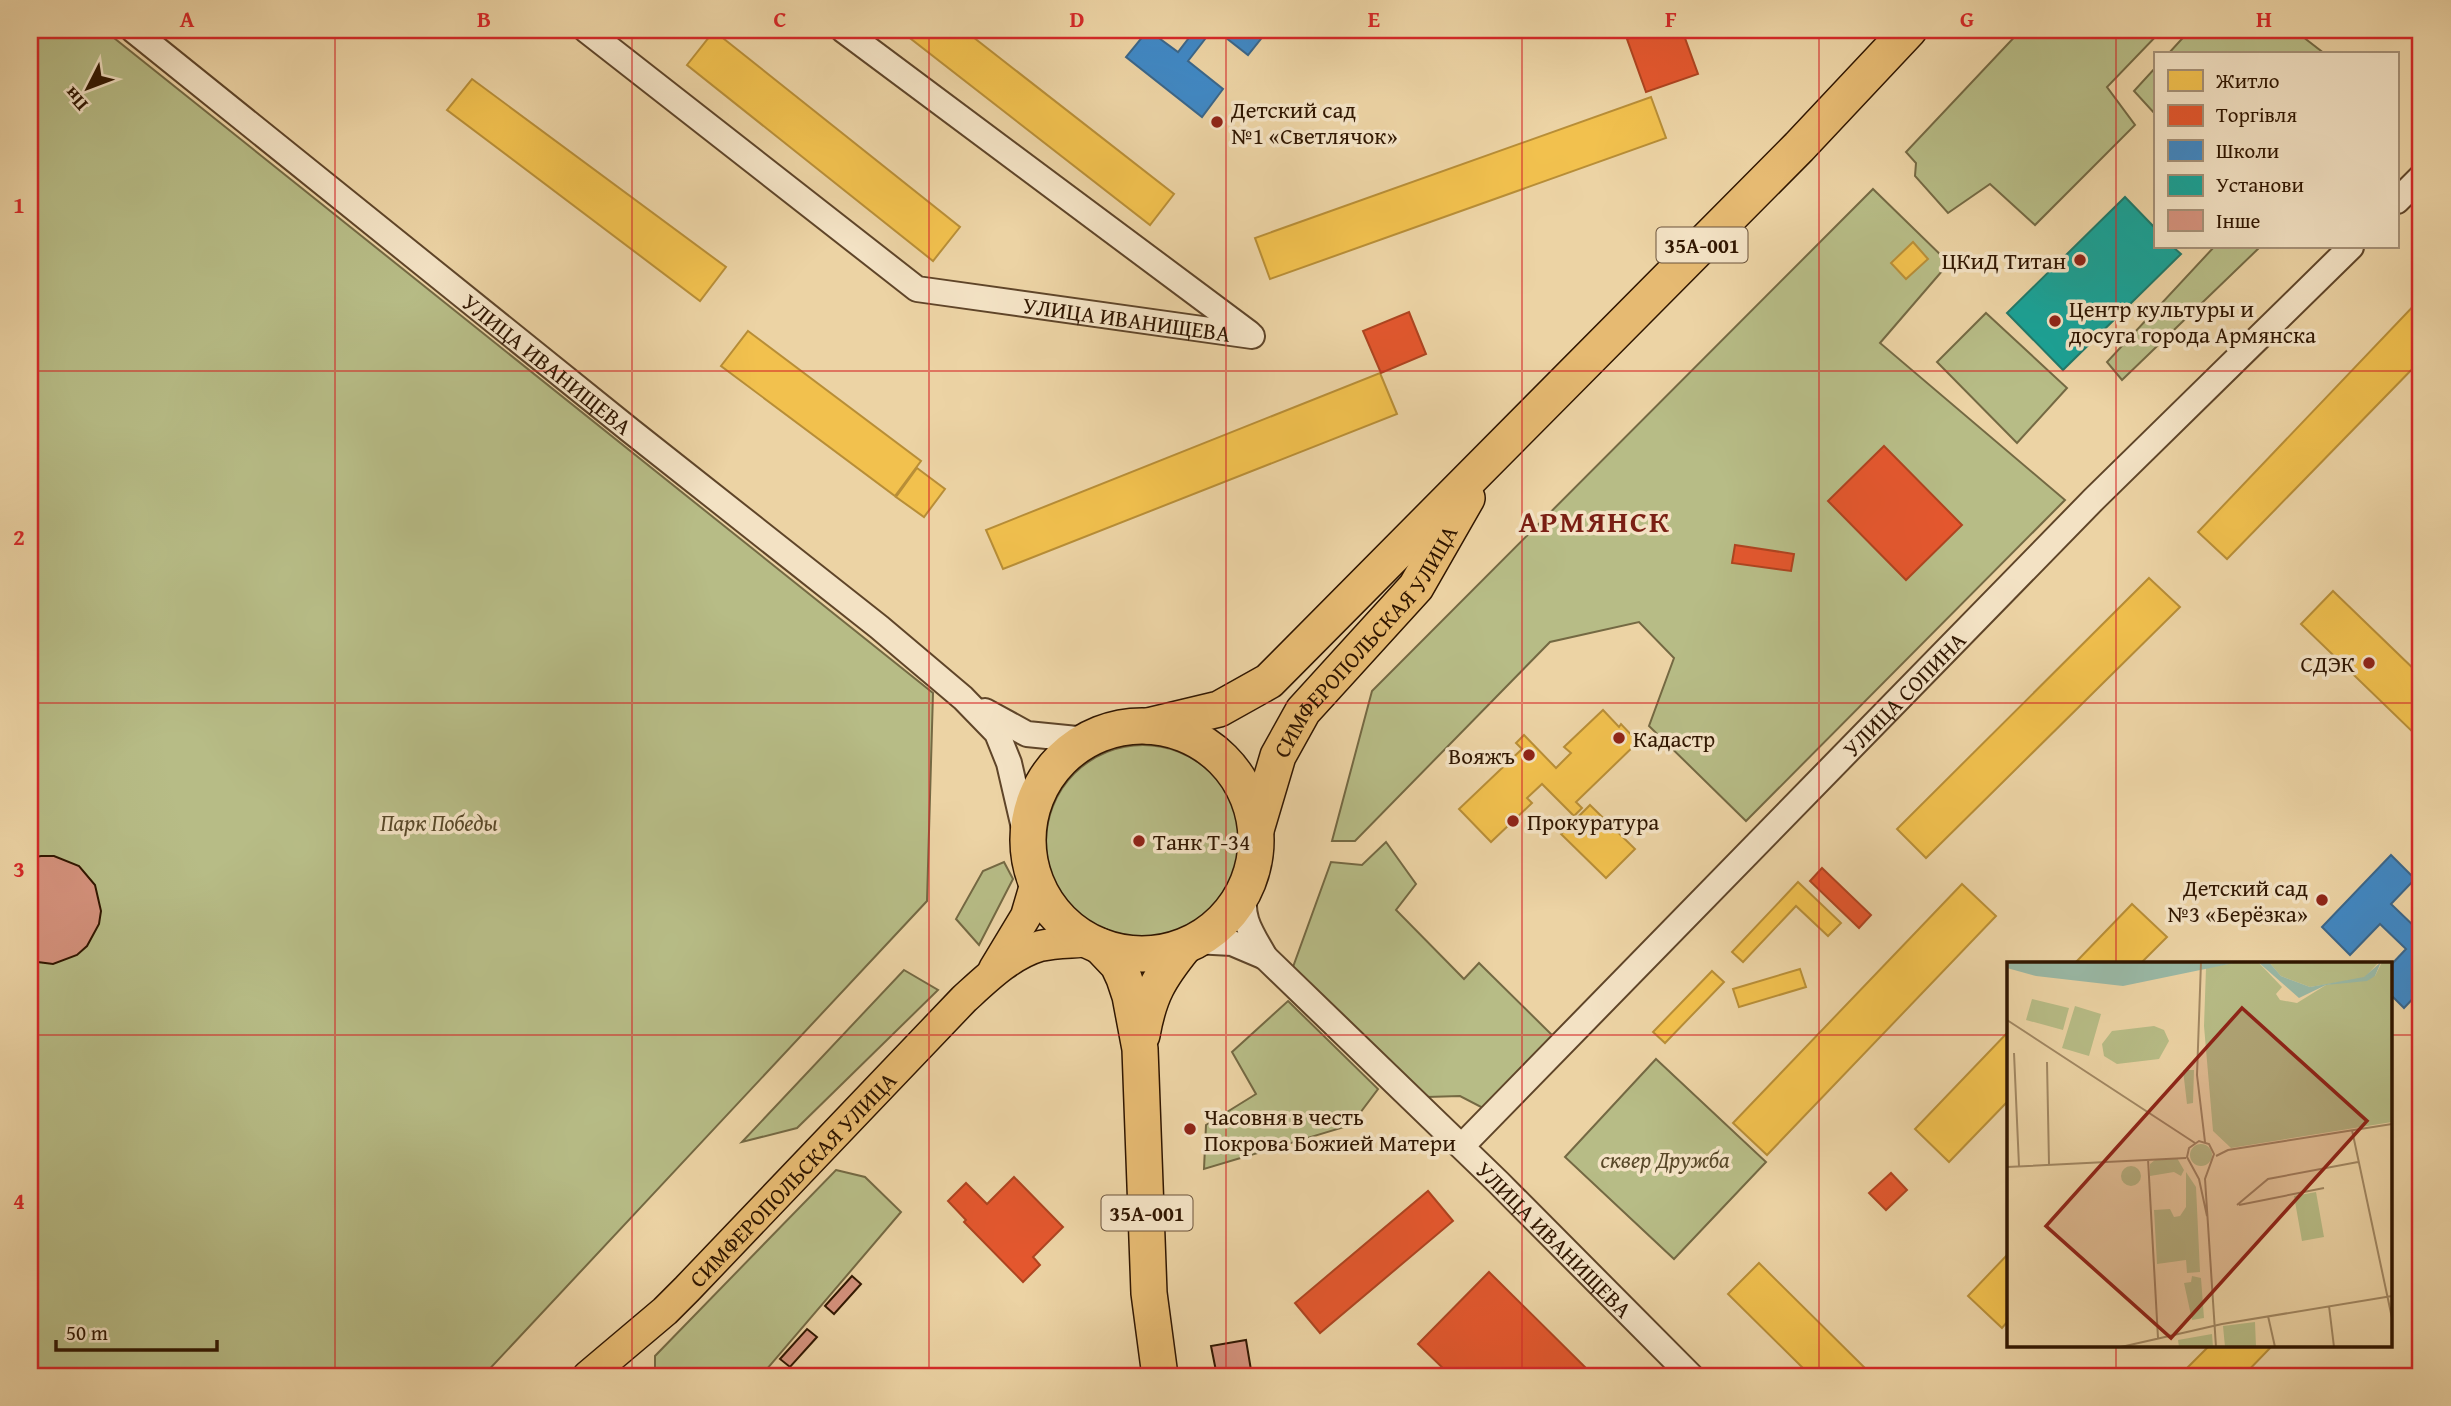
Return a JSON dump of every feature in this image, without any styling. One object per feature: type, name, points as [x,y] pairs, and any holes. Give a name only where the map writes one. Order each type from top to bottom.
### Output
[{"type":"highway","name":"СИМФЕРОПОЛЬСКАЯ УЛИЦА","points":[[1148,726],[1219,709],[1269,681],[1805,140],[1909,30]]},
{"type":"highway","name":"СИМФЕРОПОЛЬСКАЯ УЛИЦА","points":[[1256,830],[1278,756],[1303,711],[1416,587],[1492,458]]},
{"type":"highway","name":"35А-001","points":[[1095,944],[1120,952],[1142,954],[1163,953],[1190,944],[1216,928],[1233,910],[1245,890],[1254,861],[1256,830],[1251,805],[1240,782],[1224,761],[1202,743],[1176,731],[1148,726],[1127,727],[1087,740],[1062,759],[1043,784],[1031,813],[1028,845],[1036,882],[1049,906],[1068,926],[1095,944],[1118,965],[1130,996],[1140,1049],[1149,1293],[1160,1376]]},
{"type":"highway","name":"35А-001","points":[[1140,1049],[1147,1010],[1157,983],[1190,944]]},
{"type":"main road","name":"СИМФЕРОПОЛЬСКАЯ УЛИЦА","points":[[990,975],[1026,916],[1036,882]]},
{"type":"main road","name":"СИМФЕРОПОЛЬСКАЯ УЛИЦА","points":[[588,1376],[680,1297],[954,1009],[990,975],[1018,955],[1042,946],[1095,944]]},
{"type":"street","name":"УЛИЦА ИВАНИЩЕВА","points":[[586,30],[917,289],[1252,336],[843,30]]},
{"type":"street","name":"УЛИЦА ИВАНИЩЕВА","points":[[138,31],[663,456],[879,627],[963,698],[997,733],[1009,763],[1028,845]]},
{"type":"street","points":[[2398,200],[2421,177]]},
{"type":"street","name":"УЛИЦА СОПИНА","points":[[1462,1146],[2094,499],[2350,248]]},
{"type":"street","name":"УЛИЦА ИВАНИЩЕВА","points":[[963,698],[1027,734],[1087,740]]},
{"type":"street","name":"УЛИЦА ИВАНИЩЕВА","points":[[1245,890],[1242,906],[1246,921],[1265,957],[1462,1146],[1691,1376]]},
{"type":"street","name":"УЛИЦА ИВАНИЩЕВА","points":[[1190,944],[1232,943],[1265,957]]},
{"type":"green space","name":"Парк Победы","points":[[30,30],[104,30],[933,693],[927,901],[483,1376],[30,1376]]},
{"type":"green space","points":[[2021,30],[2162,30],[2107,87],[2135,125],[2035,225],[1990,184],[1948,213],[1915,176],[1916,163],[1906,152]]},
{"type":"green space","points":[[2190,30],[2294,30],[2322,52],[2170,52]]},
{"type":"green space","points":[[2154,69],[2154,113],[2134,91]]},
{"type":"green space","points":[[1873,189],[1949,263],[1880,343],[2065,500],[1746,821],[1649,726],[1674,658],[1639,622],[1550,642],[1355,841],[1332,841],[1372,691]]},
{"type":"green space","points":[[2213,248],[2259,248],[2122,380],[2107,362]]},
{"type":"green space","points":[[1986,313],[2067,388],[2017,443],[1937,362]]},
{"type":"green space","points":[[1143,745],[1180,753],[1211,774],[1232,805],[1240,842],[1232,879],[1211,910],[1180,931],[1143,939],[1106,931],[1075,910],[1054,879],[1046,842],[1054,805],[1075,774],[1106,753]]},
{"type":"green space","points":[[1386,842],[1416,884],[1396,910],[1464,979],[1479,963],[1554,1037],[1483,1108],[1460,1096],[1427,1097],[1293,967],[1331,862],[1362,865]]},
{"type":"green space","points":[[1004,862],[1013,879],[979,945],[956,919],[983,871]]},
{"type":"green space","points":[[904,970],[938,990],[797,1128],[742,1142]]},
{"type":"green space","points":[[1288,1001],[1378,1089],[1351,1125],[1204,1169],[1206,1125],[1256,1094],[1232,1052]]},
{"type":"green space","name":"сквер Дружба","points":[[1656,1059],[1766,1162],[1674,1259],[1565,1157]]},
{"type":"green space","points":[[836,1170],[865,1177],[901,1212],[761,1376],[660,1376],[655,1371],[655,1356]]},
{"type":"building: Житло","points":[[910,30],[964,30],[1174,194],[1150,225],[906,35]]},
{"type":"building: Житло","points":[[714,31],[960,227],[933,261],[687,65]]},
{"type":"building: Житло","points":[[472,79],[726,267],[700,301],[447,110]]},
{"type":"building: Житло","points":[[1651,97],[1666,138],[1270,279],[1255,238]]},
{"type":"building: Житло","points":[[1913,242],[1928,259],[1906,279],[1891,263]]},
{"type":"building: Житло","points":[[2421,298],[2421,360],[2227,559],[2198,532]]},
{"type":"building: Житло","points":[[748,331],[921,461],[895,496],[721,366]]},
{"type":"building: Житло","points":[[1380,373],[1397,414],[1003,569],[986,530]]},
{"type":"building: Житло","points":[[917,468],[945,489],[924,517],[896,497]]},
{"type":"building: Житло","points":[[2149,578],[2180,607],[1926,858],[1897,829]]},
{"type":"building: Житло","points":[[2333,591],[2421,676],[2421,740],[2301,624]]},
{"type":"building: Житло","points":[[1603,710],[1638,742],[1576,802],[1582,808],[1574,816],[1542,784],[1527,798],[1532,803],[1491,842],[1459,809],[1522,749],[1516,743],[1524,735],[1556,768],[1571,753],[1564,747]]},
{"type":"building: Житло","points":[[1590,805],[1635,849],[1606,878],[1561,834]]},
{"type":"building: Житло","points":[[1798,882],[1841,923],[1828,936],[1796,906],[1743,962],[1732,952]]},
{"type":"building: Житло","points":[[1962,884],[1996,916],[1767,1155],[1733,1123]]},
{"type":"building: Житло","points":[[2132,904],[2167,937],[2142,962],[2076,962]]},
{"type":"building: Житло","points":[[1800,969],[1806,987],[1739,1007],[1733,989]]},
{"type":"building: Житло","points":[[1712,971],[1724,982],[1665,1043],[1653,1032]]},
{"type":"building: Житло","points":[[2007,1033],[2007,1102],[1949,1162],[1915,1129]]},
{"type":"building: Житло","points":[[2007,1255],[2007,1322],[2002,1328],[1968,1296]]},
{"type":"building: Житло","points":[[1759,1263],[1873,1376],[1811,1376],[1728,1294]]},
{"type":"building: Житло","points":[[2209,1346],[2272,1346],[2243,1376],[2179,1376]]},
{"type":"building: Торгівля","points":[[1653,30],[1682,30],[1698,74],[1646,92],[1627,39]]},
{"type":"building: Торгівля","points":[[1409,312],[1426,354],[1381,373],[1363,331]]},
{"type":"building: Торгівля","points":[[1884,446],[1962,525],[1906,580],[1828,501]]},
{"type":"building: Торгівля","points":[[1735,545],[1794,554],[1791,571],[1732,563]]},
{"type":"building: Торгівля","points":[[1822,868],[1871,915],[1859,928],[1810,881]]},
{"type":"building: Торгівля","points":[[1891,1173],[1907,1190],[1886,1210],[1869,1193]]},
{"type":"building: Торгівля","points":[[1014,1177],[1063,1227],[1033,1257],[1040,1265],[1023,1282],[964,1222],[966,1220],[948,1201],[966,1183],[987,1204]]},
{"type":"building: Торгівля","points":[[1428,1191],[1453,1221],[1320,1333],[1295,1303]]},
{"type":"building: Торгівля","points":[[1489,1272],[1593,1375],[1451,1376],[1418,1344]]},
{"type":"building: Школи","points":[[1148,30],[1178,52],[1195,30],[1212,30],[1188,61],[1223,89],[1202,117],[1126,57]]},
{"type":"building: Школи","points":[[1216,30],[1268,30],[1248,55]]},
{"type":"building: Школи","points":[[2391,855],[2415,879],[2391,904],[2418,930],[2421,927],[2421,990],[2404,1008],[2392,996],[2392,964],[2406,949],[2380,924],[2350,955],[2322,927]]},
{"type":"building: Установи","points":[[2125,197],[2154,227],[2154,248],[2174,248],[2181,254],[2063,370],[2007,313]]},
{"type":"building: Інше","points":[[54,856],[79,866],[95,885],[101,911],[99,924],[87,946],[77,955],[53,964],[30,961],[30,858]]},
{"type":"building: Інше","points":[[852,1276],[861,1284],[834,1314],[825,1306]]},
{"type":"building: Інше","points":[[807,1329],[817,1337],[790,1367],[780,1359]]},
{"type":"building: Інше","points":[[1246,1340],[1252,1376],[1217,1376],[1211,1346]]},
{"type":"place","name":"Детский сад №1 «Светлячок»","points":[[1217,122]]},
{"type":"place","name":"ЦКиД Титан","points":[[2080,260]]},
{"type":"place","name":"Центр культуры и досуга города Армянска","points":[[2055,321]]},
{"type":"place","name":"СДЭК","points":[[2369,663]]},
{"type":"place","name":"Кадастр","points":[[1619,738]]},
{"type":"place","name":"Вояжъ","points":[[1529,755]]},
{"type":"place","name":"Прокуратура","points":[[1513,821]]},
{"type":"place","name":"Танк Т-34","points":[[1139,841]]},
{"type":"place","name":"Детский сад №3 «Берёзка»","points":[[2322,900]]},
{"type":"place","name":"Часовня в честь Покрова Божией Матери","points":[[1190,1129]]},
{"type":"district","name":"АРМЯНСК","points":[[1595,521]]}]
